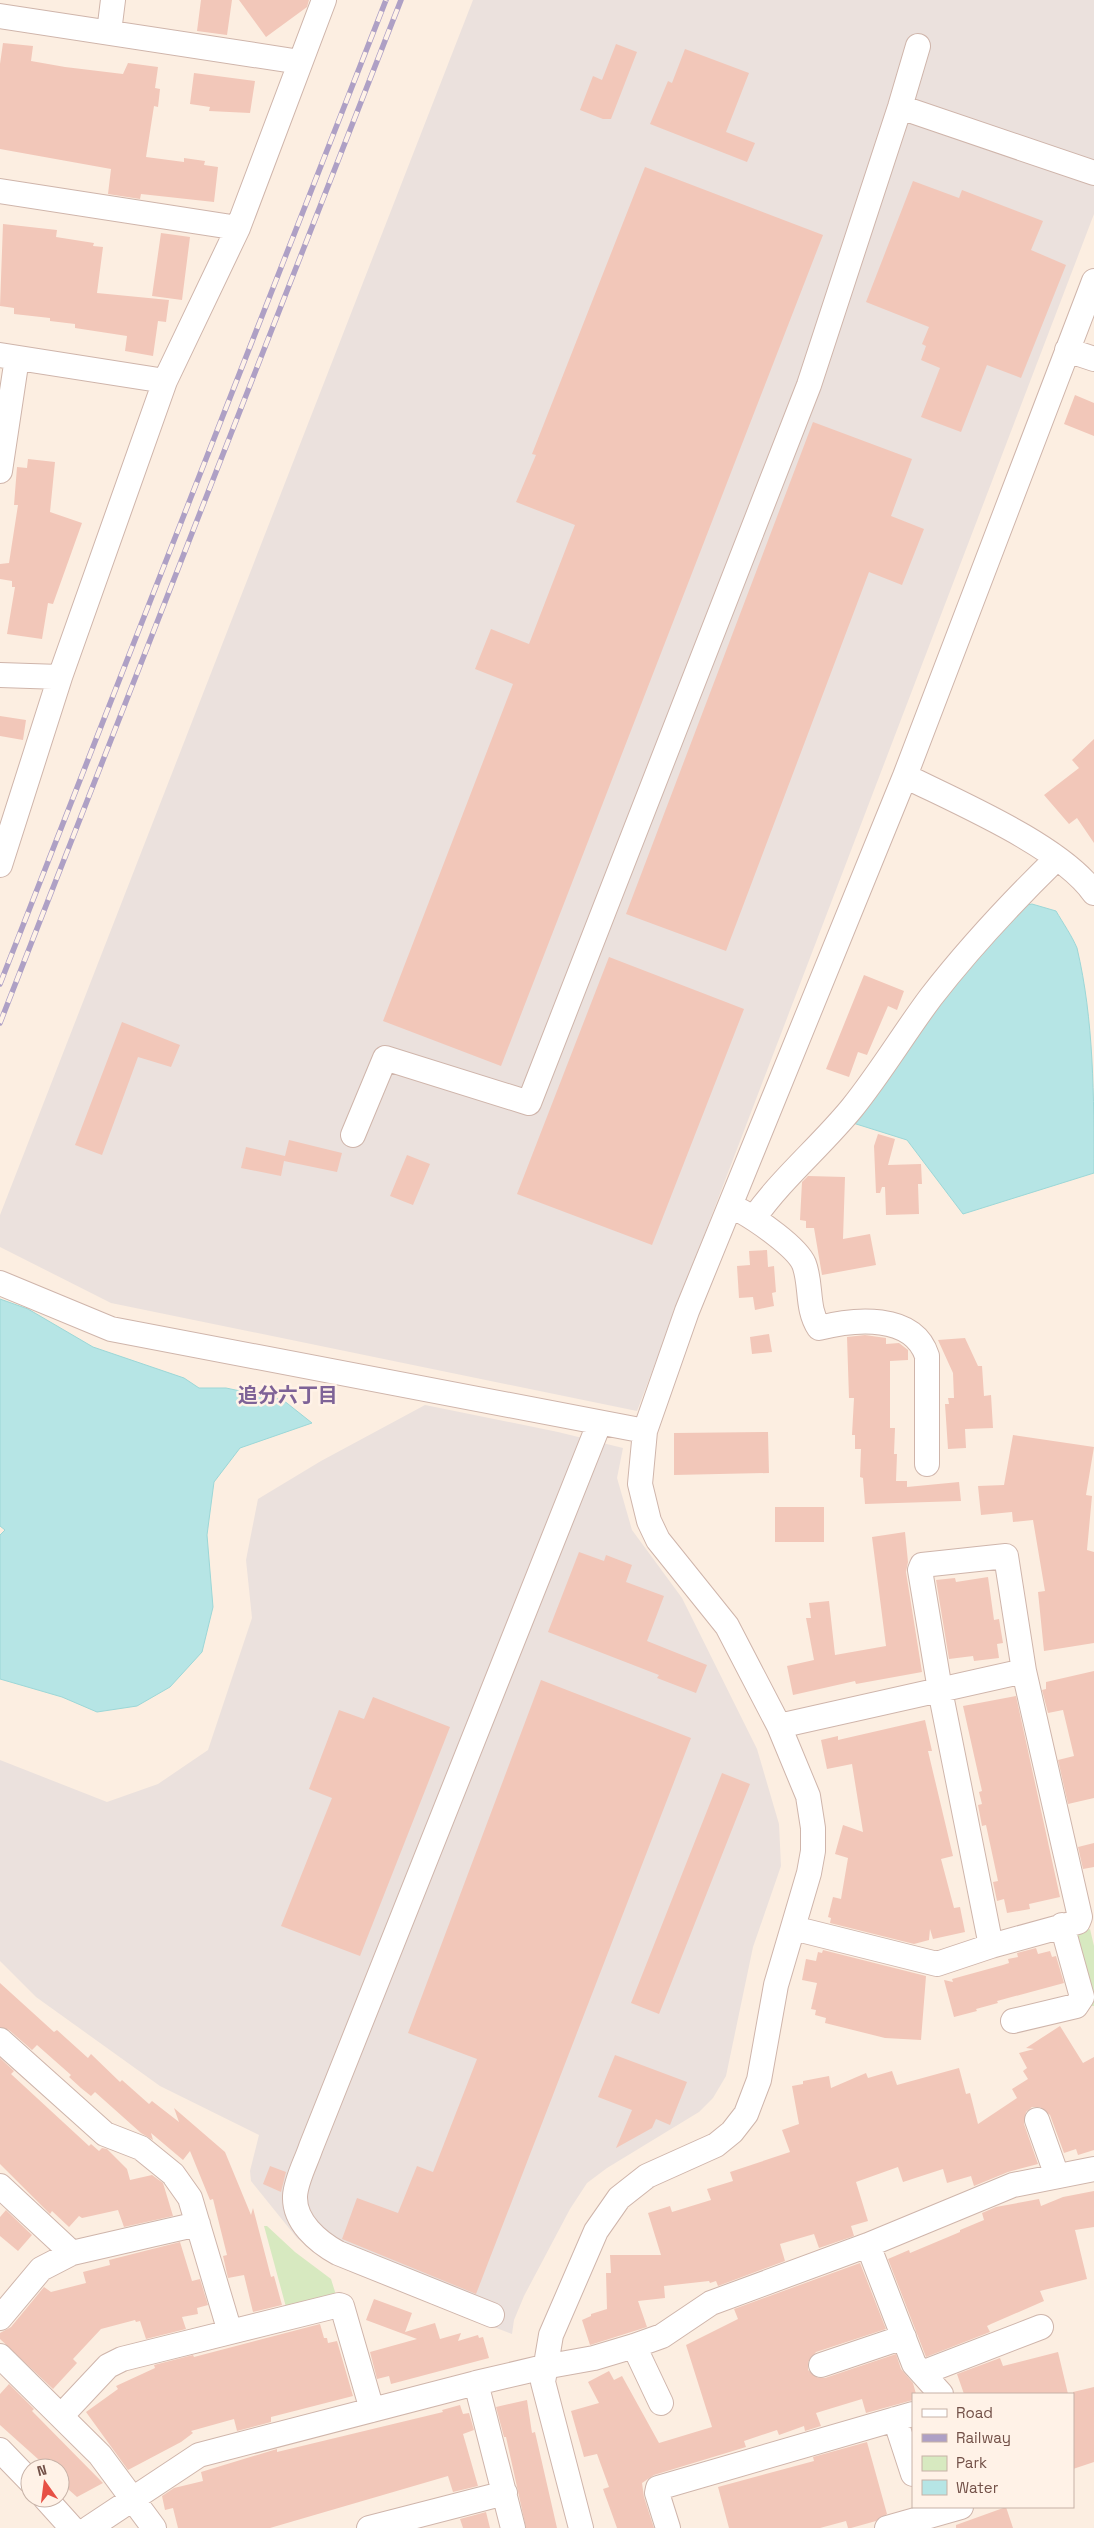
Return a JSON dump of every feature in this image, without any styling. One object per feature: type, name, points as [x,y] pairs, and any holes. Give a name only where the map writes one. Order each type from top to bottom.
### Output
[{"type":"street","points":[[0,7],[1,0]]},
{"type":"street","points":[[109,32],[113,0]]},
{"type":"street","points":[[0,866],[60,676],[165,381],[238,228],[324,0]]},
{"type":"street","points":[[0,16],[300,62]]},
{"type":"street","points":[[353,1136],[385,1058],[529,1103],[809,386],[918,46]]},
{"type":"street","points":[[900,107],[1094,174]]},
{"type":"street","points":[[0,191],[238,228]]},
{"type":"street","points":[[581,2528],[543,2382],[544,2367],[552,2335],[596,2231],[619,2198],[647,2176],[716,2145],[732,2132],[746,2114],[759,2080],[776,1985],[809,1873],[813,1828],[804,1782],[727,1626],[658,1540],[648,1521],[640,1484],[645,1431],[687,1312],[731,1206],[767,1111],[905,776],[1094,280]]},
{"type":"street","points":[[1067,350],[1094,360]]},
{"type":"street","points":[[0,471],[8,357],[165,381]]},
{"type":"street","points":[[0,675],[60,676]]},
{"type":"street","points":[[905,776],[1017,833],[1056,859],[1092,887]]},
{"type":"street","points":[[754,1218],[770,1196],[824,1141],[852,1109],[880,1073],[931,997],[1018,896],[1056,859]]},
{"type":"street","points":[[731,1206],[754,1218],[792,1249],[804,1263],[812,1317],[819,1328],[844,1322],[874,1321],[902,1328],[924,1345],[928,1356],[927,1464]]},
{"type":"street","points":[[0,1283],[110,1329],[599,1424],[645,1431]]},
{"type":"street","points":[[492,2315],[338,2253],[323,2245],[302,2222],[295,2197],[311,2147],[599,1424]]},
{"type":"street","points":[[793,1928],[938,1964],[991,1946],[1078,1922],[1080,1917],[1024,1671],[1006,1556],[922,1565],[920,1570],[940,1690],[991,1946]]},
{"type":"street","points":[[778,1726],[1024,1671]]},
{"type":"street","points":[[1013,2021],[1076,2006],[1082,1998],[1062,1925]]},
{"type":"street","points":[[0,2040],[105,2134],[141,2148],[173,2174],[190,2198],[230,2332]]},
{"type":"street","points":[[1037,2120],[1057,2176]]},
{"type":"street","points":[[89,2528],[199,2455],[476,2383],[544,2367],[594,2358],[634,2346],[662,2336],[711,2303],[868,2246],[1013,2185],[1094,2169]]},
{"type":"street","points":[[0,2186],[72,2253]]},
{"type":"street","points":[[0,2318],[41,2269],[72,2253],[198,2224]]},
{"type":"street","points":[[868,2246],[914,2364],[940,2393]]},
{"type":"street","points":[[62,2415],[108,2366],[122,2359],[339,2305],[342,2306],[372,2410]]},
{"type":"street","points":[[922,2373],[1041,2327]]},
{"type":"street","points":[[821,2366],[904,2337]]},
{"type":"street","points":[[634,2346],[661,2403]]},
{"type":"street","points":[[0,2356],[62,2415],[100,2455],[154,2528]]},
{"type":"street","points":[[476,2383],[513,2528]]},
{"type":"street","points":[[668,2528],[657,2493],[658,2488],[904,2416],[912,2468]]},
{"type":"street","points":[[0,2450],[20,2471]]},
{"type":"street","points":[[369,2528],[408,2523],[505,2493]]},
{"type":"street","points":[[54,2508],[72,2528]]},
{"type":"street","points":[[886,2528],[925,2512],[954,2508]]},
{"type":"shaded area","points":[[473,0],[1094,0],[1094,214],[637,1411],[111,1303],[0,1247],[0,1215]]},
{"type":"shaded area","points":[[425,1405],[558,1432],[623,1448],[617,1478],[632,1530],[682,1598],[757,1749],[779,1824],[781,1866],[753,1947],[726,2076],[713,2098],[699,2112],[607,2168],[587,2183],[570,2209],[524,2296],[514,2320],[512,2334],[353,2273],[324,2259],[297,2238],[251,2181],[250,2171],[259,2135],[160,2086],[36,1997],[0,1961],[0,1760],[107,1802],[158,1784],[208,1750],[252,1618],[246,1560],[258,1499],[321,1461]]},
{"type":"green space","points":[[1090,1929],[1094,1946],[1094,2006],[1092,2006],[1073,1934]]},
{"type":"green space","points":[[264,2226],[267,2226],[295,2252],[331,2279],[336,2295],[286,2307]]},
{"type":"water","points":[[1032,904],[1056,911],[1077,948],[1083,975],[1090,1031],[1094,1173],[963,1214],[907,1140],[853,1123],[962,973],[1016,907]]},
{"type":"water","points":[[0,1299],[28,1309],[93,1347],[184,1378],[199,1388],[226,1388],[283,1400],[312,1423],[240,1448],[214,1482],[207,1535],[213,1607],[202,1652],[170,1687],[137,1706],[97,1712],[62,1697],[0,1679],[0,1535],[5,1530],[0,1526]]},
{"type":"building","points":[[201,0],[232,0],[227,35],[197,31]]},
{"type":"building","points":[[239,0],[309,0],[307,7],[266,37]]},
{"type":"building","points":[[3,43],[33,46],[31,61],[65,67],[123,74],[128,63],[158,67],[155,88],[160,89],[158,107],[154,106],[146,157],[184,162],[184,158],[205,161],[204,165],[218,167],[214,202],[141,194],[140,199],[108,194],[111,169],[0,149],[0,64]]},
{"type":"building","points":[[616,44],[637,52],[611,119],[603,119],[580,110],[593,76],[602,80]]},
{"type":"building","points":[[685,49],[749,73],[726,132],[755,143],[747,162],[650,124],[668,81],[672,83]]},
{"type":"building","points":[[194,73],[255,81],[250,113],[209,111],[210,107],[190,104]]},
{"type":"building","points":[[645,167],[823,235],[501,1066],[383,1021],[513,684],[475,669],[491,629],[529,644],[575,525],[516,502],[536,455],[532,454]]},
{"type":"building","points":[[913,181],[959,198],[962,190],[1043,221],[1031,250],[1066,265],[1021,378],[987,365],[961,432],[921,417],[940,368],[921,360],[926,346],[922,344],[929,327],[866,302]]},
{"type":"building","points":[[3,224],[57,230],[56,237],[94,243],[93,246],[103,247],[97,293],[169,300],[166,322],[158,321],[153,356],[125,351],[127,336],[75,328],[75,324],[50,321],[50,318],[14,314],[14,308],[0,306]]},
{"type":"building","points":[[161,233],[190,237],[182,300],[152,296]]},
{"type":"building","points":[[1075,395],[1094,403],[1094,436],[1064,424]]},
{"type":"building","points":[[813,422],[912,459],[891,516],[924,529],[902,585],[869,572],[726,951],[626,914]]},
{"type":"building","points":[[28,459],[55,462],[50,512],[82,523],[53,604],[48,603],[42,639],[7,634],[15,587],[12,587],[12,581],[0,579],[0,564],[9,563],[18,505],[14,505],[17,467],[27,468]]},
{"type":"building","points":[[0,716],[26,720],[23,740],[0,736]]},
{"type":"building","points":[[1094,739],[1094,843],[1077,818],[1069,824],[1044,795],[1079,768],[1072,760]]},
{"type":"building","points":[[609,957],[744,1009],[652,1245],[517,1194]]},
{"type":"building","points":[[864,975],[904,991],[897,1010],[888,1006],[867,1055],[858,1052],[849,1077],[826,1069]]},
{"type":"building","points":[[122,1022],[180,1045],[171,1067],[138,1057],[102,1155],[75,1145]]},
{"type":"building","points":[[878,1134],[895,1139],[888,1165],[921,1164],[922,1184],[918,1184],[919,1214],[886,1215],[885,1187],[882,1187],[880,1193],[876,1193],[874,1146]]},
{"type":"building","points":[[289,1140],[342,1153],[337,1172],[284,1161],[281,1176],[241,1168],[246,1147],[285,1156]]},
{"type":"building","points":[[407,1155],[430,1164],[413,1205],[390,1196]]},
{"type":"building","points":[[808,1176],[845,1177],[843,1239],[870,1234],[876,1265],[822,1275],[814,1228],[806,1228],[806,1221],[800,1220],[802,1182]]},
{"type":"building","points":[[767,1250],[768,1267],[774,1266],[776,1292],[772,1293],[774,1306],[755,1310],[753,1297],[739,1298],[737,1266],[750,1265],[749,1251]]},
{"type":"building","points":[[769,1334],[772,1352],[752,1354],[750,1337]]},
{"type":"building","points":[[865,1335],[886,1338],[886,1344],[899,1343],[908,1350],[908,1360],[890,1361],[890,1428],[895,1428],[894,1454],[897,1454],[896,1481],[907,1481],[907,1487],[959,1482],[961,1501],[865,1504],[863,1478],[860,1477],[861,1449],[855,1449],[855,1435],[852,1435],[854,1398],[849,1398],[847,1337]]},
{"type":"building","points":[[965,1338],[978,1366],[982,1366],[984,1396],[991,1395],[993,1428],[965,1429],[966,1448],[948,1449],[945,1404],[949,1404],[948,1398],[954,1398],[953,1373],[938,1340]]},
{"type":"building","points":[[768,1432],[769,1473],[674,1475],[674,1433]]},
{"type":"building","points":[[1013,1435],[1094,1447],[1086,1495],[1092,1496],[1087,1550],[1094,1552],[1094,1643],[1044,1651],[1038,1592],[1045,1591],[1033,1520],[1013,1522],[1012,1512],[981,1515],[978,1486],[1004,1485]]},
{"type":"building","points":[[775,1507],[824,1507],[824,1542],[775,1542]]},
{"type":"building","points":[[905,1532],[908,1562],[906,1572],[922,1672],[856,1684],[855,1681],[793,1695],[787,1666],[814,1660],[806,1618],[811,1618],[809,1603],[829,1601],[835,1655],[886,1646],[872,1537]]},
{"type":"building","points":[[579,1552],[604,1561],[606,1555],[632,1565],[626,1582],[664,1596],[647,1641],[707,1665],[696,1693],[657,1678],[659,1675],[548,1632]]},
{"type":"building","points":[[988,1577],[994,1620],[999,1619],[1003,1643],[997,1644],[999,1658],[974,1661],[973,1656],[949,1659],[936,1580],[955,1578],[956,1582]]},
{"type":"building","points":[[1094,1671],[1094,1798],[1068,1804],[1058,1760],[1074,1756],[1063,1710],[1048,1713],[1042,1690],[1046,1689],[1046,1682]]},
{"type":"building","points":[[541,1680],[691,1738],[476,2294],[342,2239],[357,2198],[398,2213],[417,2166],[433,2172],[477,2059],[408,2033]]},
{"type":"building","points":[[1016,1696],[1060,1897],[1029,1904],[1030,1909],[1007,1913],[1004,1899],[997,1901],[993,1882],[998,1881],[986,1825],[982,1826],[978,1805],[982,1804],[979,1792],[982,1791],[963,1706]]},
{"type":"building","points":[[373,1697],[450,1727],[360,1956],[281,1926],[332,1798],[309,1789],[339,1710],[364,1719]]},
{"type":"building","points":[[925,1720],[932,1751],[928,1751],[953,1856],[941,1859],[954,1908],[960,1907],[965,1932],[933,1939],[930,1929],[929,1940],[914,1944],[830,1923],[831,1918],[828,1917],[833,1897],[841,1899],[848,1858],[835,1854],[843,1825],[863,1832],[852,1764],[827,1769],[821,1740],[838,1736],[838,1740]]},
{"type":"building","points":[[722,1773],[750,1784],[659,2014],[631,2003]]},
{"type":"building","points":[[1094,1843],[1094,1867],[1083,1869],[1078,1847]]},
{"type":"building","points":[[1036,1948],[1038,1954],[1050,1951],[1052,1957],[1056,1956],[1064,1983],[997,2001],[998,2003],[976,2009],[977,2011],[954,2017],[944,1980],[953,1982],[952,1979],[1009,1963],[1008,1959],[1018,1957],[1017,1953]]},
{"type":"building","points":[[823,1950],[926,1976],[921,2040],[885,2038],[825,2023],[826,2018],[815,2015],[816,2010],[811,2009],[817,1983],[802,1980],[806,1959],[816,1961],[818,1952],[822,1953]]},
{"type":"building","points":[[0,1983],[54,2032],[57,2030],[88,2058],[91,2054],[120,2082],[122,2080],[149,2104],[152,2101],[179,2122],[174,2108],[225,2152],[251,2215],[253,2208],[271,2277],[274,2276],[282,2305],[253,2312],[244,2275],[228,2278],[223,2256],[227,2255],[213,2199],[210,2200],[190,2151],[183,2160],[151,2133],[153,2140],[141,2133],[95,2092],[91,2096],[81,2088],[69,2077],[71,2075],[37,2045],[32,2050],[9,2030],[0,2027]]},
{"type":"building","points":[[1060,2026],[1083,2063],[1094,2057],[1094,2150],[1078,2155],[1076,2149],[1064,2153],[1050,2115],[1040,2107],[1032,2107],[1026,2112],[1024,2124],[1038,2164],[1008,2172],[974,2186],[971,2176],[947,2183],[943,2169],[903,2182],[898,2167],[856,2182],[868,2221],[851,2226],[854,2236],[819,2248],[814,2234],[780,2244],[785,2261],[718,2286],[716,2281],[710,2283],[709,2281],[664,2286],[665,2298],[638,2301],[647,2327],[590,2345],[582,2320],[591,2316],[591,2314],[607,2309],[606,2273],[611,2273],[610,2255],[661,2255],[648,2213],[670,2206],[672,2212],[711,2200],[707,2189],[733,2181],[730,2172],[790,2152],[782,2130],[799,2124],[792,2086],[803,2084],[803,2081],[829,2076],[831,2088],[866,2073],[868,2078],[892,2071],[897,2085],[959,2068],[966,2094],[970,2093],[978,2124],[1017,2098],[1012,2089],[1028,2079],[1023,2071],[1027,2068],[1019,2053],[1034,2049],[1026,2048]]},
{"type":"building","points":[[615,2055],[687,2082],[670,2125],[656,2119],[652,2128],[616,2148],[632,2110],[598,2097]]},
{"type":"building","points":[[0,2058],[14,2071],[11,2074],[89,2146],[91,2144],[99,2151],[102,2148],[107,2149],[127,2169],[130,2180],[152,2175],[163,2183],[173,2216],[124,2227],[118,2210],[82,2218],[79,2216],[69,2227],[52,2211],[50,2214],[0,2164]]},
{"type":"building","points":[[270,2166],[286,2172],[281,2192],[263,2184]]},
{"type":"building","points":[[1094,2191],[1094,2227],[1075,2230],[1087,2279],[1040,2291],[1044,2301],[987,2326],[990,2332],[926,2357],[888,2259],[909,2250],[910,2253],[960,2232],[960,2230],[984,2220],[982,2213],[996,2207],[1039,2199],[1041,2206],[1063,2197]]},
{"type":"building","points":[[6,2210],[32,2235],[18,2251],[0,2236],[0,2217]]},
{"type":"building","points":[[180,2242],[192,2281],[200,2279],[208,2305],[197,2308],[198,2314],[182,2317],[186,2329],[146,2339],[140,2321],[136,2322],[135,2320],[101,2329],[73,2359],[77,2363],[53,2389],[0,2339],[0,2333],[11,2327],[44,2287],[51,2292],[86,2283],[83,2272],[110,2265],[109,2260]]},
{"type":"building","points":[[860,2263],[886,2329],[816,2352],[808,2362],[808,2370],[818,2378],[825,2378],[896,2354],[901,2369],[913,2383],[916,2393],[912,2393],[912,2400],[866,2413],[862,2399],[816,2413],[821,2426],[805,2431],[804,2426],[779,2435],[777,2430],[744,2441],[746,2447],[654,2475],[642,2483],[644,2497],[654,2528],[617,2528],[603,2489],[609,2487],[597,2454],[584,2457],[571,2411],[599,2403],[588,2382],[609,2371],[614,2380],[622,2376],[659,2443],[712,2427],[686,2345],[738,2319],[734,2309]]},
{"type":"building","points":[[374,2299],[412,2313],[405,2332],[435,2323],[440,2339],[461,2333],[458,2341],[478,2335],[479,2338],[483,2337],[489,2358],[391,2384],[389,2376],[377,2379],[370,2352],[417,2339],[366,2320]]},
{"type":"building","points":[[320,2324],[324,2338],[327,2338],[328,2343],[337,2341],[353,2396],[271,2417],[271,2422],[237,2431],[234,2419],[191,2431],[193,2433],[181,2442],[128,2470],[86,2412],[118,2389],[116,2386],[155,2368],[154,2365],[193,2355],[194,2357]]},
{"type":"building","points":[[1058,2352],[1068,2393],[964,2393],[957,2374],[1000,2358],[1003,2366]]},
{"type":"building","points":[[9,2384],[34,2409],[32,2411],[103,2483],[77,2497],[70,2491],[70,2458],[37,2458],[0,2425],[0,2394]]},
{"type":"building","points":[[1094,2387],[1094,2462],[1074,2469],[1074,2393]]},
{"type":"building","points":[[527,2400],[532,2433],[535,2432],[557,2528],[526,2528],[506,2437],[504,2437],[496,2407]]},
{"type":"building","points":[[460,2405],[463,2414],[469,2413],[474,2430],[463,2434],[478,2486],[453,2492],[448,2476],[270,2528],[178,2528],[173,2508],[165,2510],[162,2496],[174,2488],[203,2481],[201,2472],[277,2449],[277,2452],[443,2412],[442,2410]]},
{"type":"building","points":[[867,2442],[887,2514],[876,2521],[851,2528],[848,2528],[846,2521],[820,2528],[729,2528],[718,2487],[814,2461],[813,2457]]},
{"type":"building","points":[[1006,2508],[1013,2528],[956,2528],[956,2525]]},
{"type":"building","points":[[486,2512],[490,2528],[463,2528],[460,2519]]},
{"type":"railway","points":[[0,984],[386,0]]},
{"type":"railway","points":[[0,1023],[401,0]]},
{"type":"district","name":"追分六丁目","points":[[288,1395]]}]
